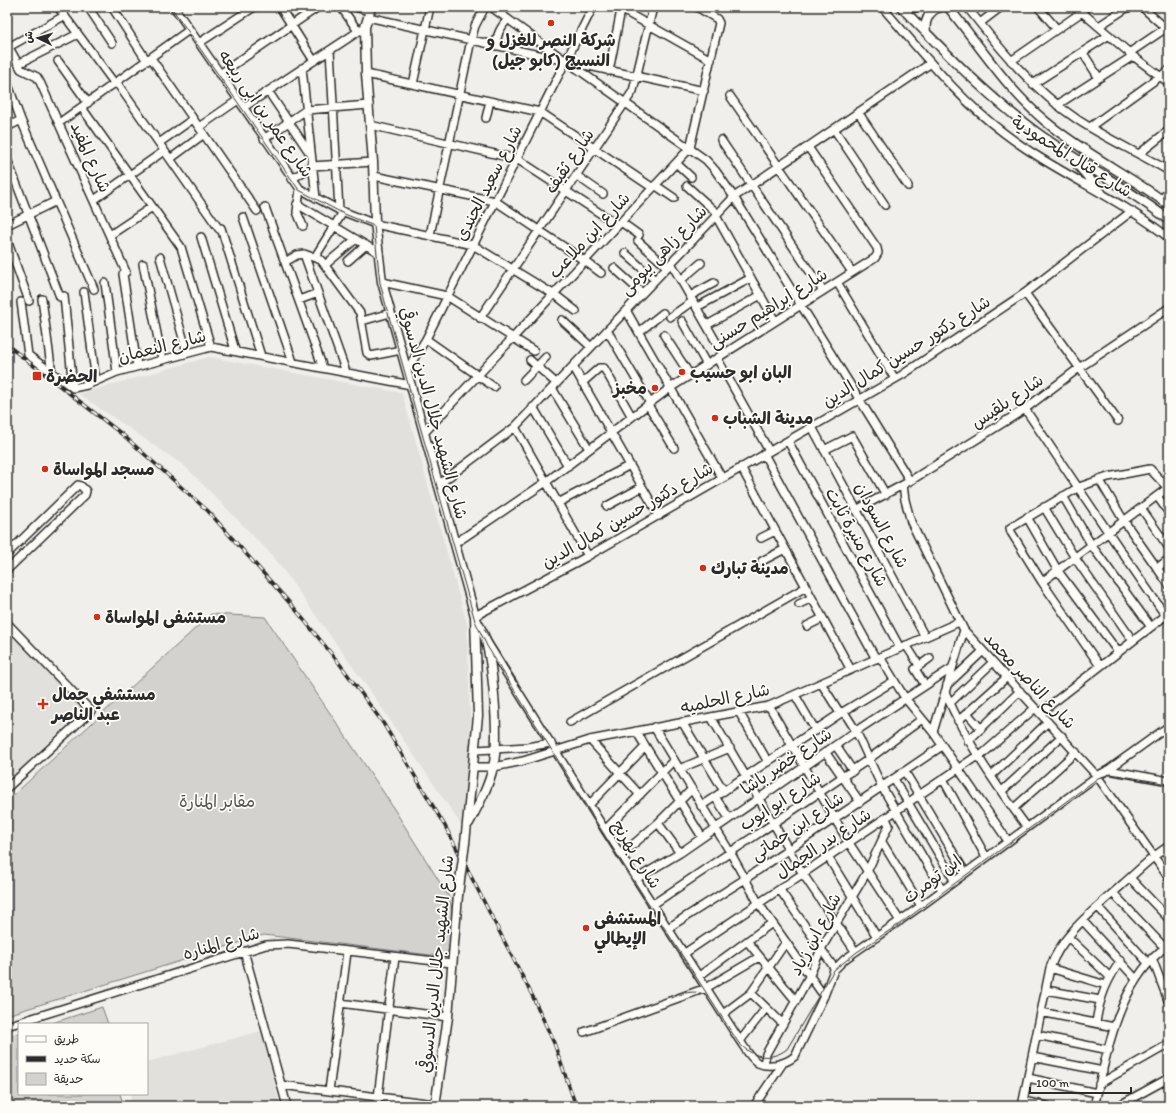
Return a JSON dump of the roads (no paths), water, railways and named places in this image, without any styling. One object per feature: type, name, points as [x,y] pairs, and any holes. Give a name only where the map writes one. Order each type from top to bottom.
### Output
[{"type":"main road","points":[[357,7],[370,12]]},
{"type":"main road","points":[[901,7],[916,7]]},
{"type":"main road","points":[[901,7],[996,100],[1032,130],[1150,206],[1169,220]]},
{"type":"main road","points":[[926,32],[927,18],[934,10],[941,7]]},
{"type":"main road","points":[[948,7],[1010,88],[1044,120],[1081,148],[1166,202],[1169,191]]},
{"type":"main road","name":"شارع الشهيد جلال الدين الدسوقي","points":[[370,12],[361,29],[373,162],[375,224],[382,282],[475,616],[486,640],[494,710],[496,750],[494,767],[477,809],[468,825]]},
{"type":"main road","points":[[1071,156],[1101,192]]},
{"type":"main road","name":"شارع الشهيد جلال الدين الدسوقي","points":[[435,1105],[448,1017],[458,895],[468,825],[476,750],[479,692],[474,632],[475,616]]},
{"type":"street","points":[[58,7],[116,83],[220,228],[261,356]]},
{"type":"street","points":[[88,7],[112,43]]},
{"type":"street","name":"شارع عمر بن ابى ربيعه","points":[[174,7],[300,189],[341,211],[375,224],[473,245],[514,269],[576,311]]},
{"type":"street","points":[[199,43],[254,7]]},
{"type":"street","points":[[280,7],[314,61]]},
{"type":"street","points":[[220,74],[318,7]]},
{"type":"street","points":[[244,107],[361,29],[341,7]]},
{"type":"street","points":[[413,84],[430,7]]},
{"type":"street","points":[[430,235],[471,40],[475,26],[485,7]]},
{"type":"street","points":[[491,7],[690,148],[715,170],[734,197],[800,306],[860,399],[906,483]]},
{"type":"street","name":"شارع سعيد الجندى","points":[[407,370],[426,339],[593,7]]},
{"type":"street","name":"شارع ثقيف","points":[[480,318],[567,192],[633,91],[652,7]]},
{"type":"street","name":"شارع ابن ملاعب","points":[[424,433],[479,376],[690,148],[718,27],[717,19],[697,7]]},
{"type":"street","name":"شارع قنال المحمودية","points":[[882,7],[963,97],[1004,133],[1038,157],[1132,211],[1169,238]]},
{"type":"street","name":"شارع قنال المحمودية","points":[[967,7],[1010,61],[1057,105],[1090,127],[1169,171]]},
{"type":"street","points":[[980,23],[1001,7]]},
{"type":"street","points":[[1038,7],[1057,29]]},
{"type":"street","points":[[1099,26],[1127,7]]},
{"type":"street","points":[[1057,105],[1099,78],[1168,28],[1142,7]]},
{"type":"street","points":[[115,8],[149,59],[193,118],[257,210]]},
{"type":"street","points":[[609,71],[619,8],[711,60]]},
{"type":"street","points":[[1010,61],[1057,29],[1079,9],[1131,54],[1161,75],[1169,83]]},
{"type":"street","points":[[370,12],[425,30],[704,91]]},
{"type":"street","points":[[64,16],[8,46],[18,64],[78,34]]},
{"type":"street","points":[[496,46],[499,31],[508,20]]},
{"type":"street","points":[[59,123],[85,106],[189,30]]},
{"type":"street","points":[[1033,84],[1109,35]]},
{"type":"street","points":[[316,257],[341,211],[336,164],[330,50]]},
{"type":"street","points":[[1083,53],[1099,78]]},
{"type":"street","points":[[58,61],[85,106],[130,175],[180,247],[211,347]]},
{"type":"street","name":"شارع زاهى بيومى","points":[[438,485],[515,427],[734,197],[931,63]]},
{"type":"street","name":"شارع المفيد","points":[[18,64],[26,72],[37,77],[110,235],[125,273],[137,366]]},
{"type":"street","points":[[302,68],[316,198]]},
{"type":"street","points":[[1090,127],[1169,70]]},
{"type":"street","points":[[366,74],[540,112],[654,187],[674,198]]},
{"type":"street","points":[[7,82],[94,289]]},
{"type":"street","points":[[268,91],[311,153]]},
{"type":"street","points":[[730,96],[852,272]]},
{"type":"street","points":[[199,127],[238,100]]},
{"type":"street","points":[[486,118],[490,101]]},
{"type":"street","points":[[264,139],[306,110],[368,105]]},
{"type":"street","points":[[858,112],[908,186]]},
{"type":"street","points":[[159,143],[193,118]]},
{"type":"street","points":[[7,127],[22,120]]},
{"type":"street","points":[[370,125],[517,158],[567,192],[620,224],[639,238],[669,265],[681,280],[707,325],[766,453],[878,658],[906,698],[933,732],[1008,841]]},
{"type":"street","points":[[834,129],[885,204]]},
{"type":"street","points":[[1139,154],[1169,130]]},
{"type":"street","points":[[170,158],[204,134]]},
{"type":"street","points":[[721,140],[824,291]]},
{"type":"street","name":"شارع ابراهيم حسنى","points":[[454,541],[460,540],[546,482],[670,388],[876,258],[878,253],[877,248],[808,147]]},
{"type":"street","points":[[94,200],[164,151]]},
{"type":"street","points":[[7,159],[10,174],[30,214],[62,296],[73,388]]},
{"type":"street","points":[[292,179],[312,166],[373,162]]},
{"type":"street","points":[[676,163],[691,177]]},
{"type":"street","points":[[374,176],[495,201],[601,273]]},
{"type":"street","points":[[577,176],[604,194]]},
{"type":"street","points":[[687,186],[717,215],[775,321]]},
{"type":"street","points":[[300,189],[296,204],[297,212],[303,226]]},
{"type":"street","points":[[7,225],[56,201]]},
{"type":"street","points":[[296,204],[379,253]]},
{"type":"street","points":[[110,235],[152,207]]},
{"type":"street","points":[[265,207],[323,368]]},
{"type":"street","name":"شارع دكتور حسين كمال الدين","points":[[475,616],[588,556],[659,516],[722,478],[895,379],[1025,293],[1132,211]]},
{"type":"street","points":[[243,217],[293,362]]},
{"type":"street","points":[[201,238],[235,350]]},
{"type":"street","points":[[325,265],[356,239]]},
{"type":"street","points":[[7,240],[29,301]]},
{"type":"street","points":[[348,261],[366,245]]},
{"type":"street","points":[[625,253],[655,280]]},
{"type":"street","points":[[285,262],[298,255],[304,254],[316,257],[325,265],[355,306],[362,321],[367,354],[371,356],[401,350]]},
{"type":"street","points":[[304,254],[346,372]]},
{"type":"street","points":[[160,257],[187,352]]},
{"type":"street","points":[[681,280],[701,263]]},
{"type":"street","points":[[143,264],[162,359]]},
{"type":"street","points":[[614,268],[642,293]]},
{"type":"street","points":[[639,332],[666,315],[693,301],[751,278]]},
{"type":"street","points":[[382,282],[447,296],[534,351]]},
{"type":"street","points":[[837,282],[895,379]]},
{"type":"street","points":[[105,283],[117,372]]},
{"type":"street","points":[[693,301],[714,283]]},
{"type":"street","points":[[84,292],[96,381]]},
{"type":"street","points":[[298,300],[318,293]]},
{"type":"street","points":[[1025,293],[1118,421]]},
{"type":"street","points":[[707,325],[761,295]]},
{"type":"street","points":[[42,299],[52,374]]},
{"type":"street","points":[[20,302],[28,354],[52,374],[73,388]]},
{"type":"street","name":"شارع بلقيس","points":[[856,510],[886,495],[1025,409],[1079,368],[1169,308]]},
{"type":"street","points":[[626,310],[722,478]]},
{"type":"street","points":[[362,321],[390,313]]},
{"type":"street","points":[[562,320],[591,347]]},
{"type":"street","points":[[682,321],[707,365]]},
{"type":"street","points":[[607,330],[674,448]]},
{"type":"street","points":[[664,335],[690,376]]},
{"type":"street","points":[[426,339],[494,387]]},
{"type":"street","name":"شارع النعمان","points":[[73,388],[137,366],[211,347],[235,350],[411,386]]},
{"type":"street","points":[[524,380],[546,357]]},
{"type":"street","points":[[530,360],[554,385],[589,449]]},
{"type":"street","points":[[573,366],[659,516]]},
{"type":"street","points":[[582,383],[600,368],[604,368],[632,417]]},
{"type":"street","points":[[533,407],[568,466]]},
{"type":"street","points":[[1025,409],[1079,487],[1108,533],[1168,615]]},
{"type":"street","points":[[515,427],[588,556]]},
{"type":"street","name":"شارع السودان","points":[[812,427],[925,637]]},
{"type":"street","points":[[824,450],[852,436],[886,495]]},
{"type":"street","name":"شارع منيرة ثابت","points":[[788,441],[903,647],[919,665]]},
{"type":"street","points":[[558,503],[630,465]]},
{"type":"street","points":[[741,467],[851,670]]},
{"type":"street","points":[[1042,582],[1168,488],[1150,469],[1099,480],[1079,487],[1062,496],[1012,526],[1010,531],[1042,582],[1100,666]]},
{"type":"street","points":[[1099,480],[1124,521],[1169,585]]},
{"type":"street","name":"شارع الناصر محمد","points":[[906,483],[906,506],[910,522],[958,622],[1097,776],[1169,878]]},
{"type":"street","points":[[7,554],[78,485],[86,491],[81,499],[7,570]]},
{"type":"street","points":[[607,506],[642,486]]},
{"type":"street","points":[[1062,496],[1092,546],[1150,627]]},
{"type":"street","points":[[1157,496],[1169,513]]},
{"type":"street","points":[[1044,507],[1074,558],[1133,641]]},
{"type":"street","points":[[1141,508],[1169,548]]},
{"type":"street","points":[[1027,517],[1058,571],[1118,652]]},
{"type":"street","points":[[761,538],[775,530]]},
{"type":"street","points":[[762,561],[785,549]]},
{"type":"street","points":[[1157,568],[1169,559]]},
{"type":"street","points":[[570,722],[806,587]]},
{"type":"street","points":[[799,604],[812,598]]},
{"type":"street","name":"شارع بدر الجمال","points":[[685,953],[978,757],[1038,710],[1168,615]]},
{"type":"street","points":[[807,626],[823,618]]},
{"type":"street","name":"شارع الحلميه","points":[[474,767],[494,767],[523,761],[590,740],[769,706],[958,622]]},
{"type":"street","points":[[7,623],[91,711],[7,788]]},
{"type":"street","points":[[933,732],[964,630]]},
{"type":"street","name":"شارع بهرنج","points":[[486,640],[589,806],[652,905],[685,953],[740,1041],[758,1063],[764,1064]]},
{"type":"street","points":[[946,688],[983,651]]},
{"type":"street","points":[[925,685],[915,670],[919,665],[930,658]]},
{"type":"street","points":[[950,703],[993,662]]},
{"type":"street","name":"شارع خضر باشا","points":[[636,879],[680,853],[729,818],[805,768],[856,731],[952,668]]},
{"type":"street","points":[[958,721],[1007,677]]},
{"type":"street","points":[[701,806],[841,713],[894,681]]},
{"type":"street","points":[[821,683],[841,713],[846,715],[856,731],[882,787],[942,890]]},
{"type":"street","points":[[946,688],[950,703],[968,741],[1027,827]]},
{"type":"street","points":[[968,741],[1020,691]]},
{"type":"street","points":[[794,695],[816,731]]},
{"type":"street","points":[[769,706],[849,843],[900,922]]},
{"type":"street","points":[[739,712],[768,762]]},
{"type":"street","points":[[967,713],[981,729]]},
{"type":"street","points":[[712,717],[803,874],[855,951]]},
{"type":"street","name":"شارع ابو ايوب","points":[[652,905],[853,771],[922,719]]},
{"type":"street","points":[[682,722],[724,791]]},
{"type":"street","points":[[991,776],[1048,722]]},
{"type":"street","name":"ابن تومرت","points":[[754,1106],[783,1063],[791,1059],[800,1049],[835,969],[855,951],[900,922],[954,880],[1097,776],[1108,770],[1169,726]]},
{"type":"street","points":[[654,727],[730,852],[759,904],[824,996]]},
{"type":"street","points":[[636,731],[702,837]]},
{"type":"street","points":[[1002,791],[1062,736]]},
{"type":"street","points":[[590,740],[640,795]]},
{"type":"street","points":[[476,750],[496,750],[551,743]]},
{"type":"street","points":[[589,806],[645,746]]},
{"type":"street","points":[[836,746],[853,771]]},
{"type":"street","name":"شارع ابن حماتى","points":[[668,928],[745,879],[942,746]]},
{"type":"street","points":[[680,769],[730,748]]},
{"type":"street","points":[[826,752],[860,802]]},
{"type":"street","points":[[1014,808],[1076,752]]},
{"type":"street","points":[[605,830],[674,760]]},
{"type":"street","points":[[1108,770],[1168,780]]},
{"type":"street","points":[[904,772],[920,795],[965,872]]},
{"type":"street","points":[[894,779],[954,880]]},
{"type":"street","points":[[943,779],[986,857]]},
{"type":"street","points":[[621,855],[658,823],[692,789]]},
{"type":"street","points":[[715,796],[729,818]]},
{"type":"street","name":"شارع ابن زياد","points":[[764,1064],[766,1054],[810,975],[821,949],[867,872],[882,842],[890,825],[886,819]]},
{"type":"street","points":[[658,823],[680,853]]},
{"type":"street","points":[[882,842],[921,906]]},
{"type":"street","points":[[1047,1106],[1022,1103],[1050,968],[1058,951],[1068,937],[1083,921],[1154,856],[1169,846]]},
{"type":"street","points":[[828,857],[877,937]]},
{"type":"street","points":[[1130,878],[1169,919]]},
{"type":"street","points":[[780,890],[835,969]]},
{"type":"street","points":[[1094,1106],[1114,1027],[1123,1002],[1136,979],[1150,960],[1167,946],[1113,893]]},
{"type":"street","points":[[1098,907],[1150,960],[1169,1003]]},
{"type":"street","points":[[1083,921],[1136,979]]},
{"type":"street","points":[[699,976],[772,923]]},
{"type":"street","points":[[1068,937],[1110,977]]},
{"type":"street","points":[[747,941],[796,1001]]},
{"type":"street","points":[[723,1014],[751,993],[786,942]]},
{"type":"street","name":"شارع المناره","points":[[7,1026],[259,946],[281,944],[452,963]]},
{"type":"street","points":[[244,951],[287,1106]]},
{"type":"street","points":[[329,1091],[347,952]]},
{"type":"street","points":[[377,1106],[395,957]]},
{"type":"street","points":[[584,1032],[706,988],[759,957]]},
{"type":"street","points":[[1096,1023],[1100,1000],[1106,985],[1121,961]]},
{"type":"street","points":[[1050,968],[1106,985]]},
{"type":"street","points":[[1046,990],[1100,1000]]},
{"type":"street","points":[[751,993],[783,1024]]},
{"type":"street","points":[[340,1003],[448,1017]]},
{"type":"street","points":[[740,1041],[766,1008]]},
{"type":"street","points":[[1041,1012],[1114,1027]]},
{"type":"street","points":[[1037,1035],[1109,1050]]},
{"type":"street","points":[[1099,1084],[1169,1044]]},
{"type":"street","points":[[1032,1057],[1103,1072]]},
{"type":"street","points":[[764,1064],[783,1063]]},
{"type":"street","points":[[1028,1078],[1097,1093]]},
{"type":"street","points":[[1118,1106],[1169,1078]]},
{"type":"street","points":[[281,1085],[435,1105]]},
{"type":"street","points":[[1164,1106],[1169,1104]]},
{"type":"tram line","points":[[171,7],[299,190],[342,213],[374,226],[380,283],[475,621],[487,646],[607,839],[738,1042],[743,1047],[761,1056],[774,1056],[787,1049],[834,970],[857,952],[901,923],[1098,778],[1111,774],[1169,784]]},
{"type":"tram line","points":[[484,629],[516,682]]},
{"type":"tram line","points":[[671,998],[690,992],[704,994],[709,997]]},
{"type":"railway","points":[[7,345],[123,435],[208,511],[295,609],[339,663],[383,723],[445,826],[533,997],[554,1043],[576,1106]]},
{"type":"place","name":"شركة النصر للغزل و النسيج (كابو جيل)","points":[[551,23]]},
{"type":"place","name":"البان ابو حسيب","points":[[682,372]]},
{"type":"place","name":"الحضرة","points":[[37,376]]},
{"type":"place","name":"مخبز","points":[[655,388]]},
{"type":"place","name":"مدينة الشباب","points":[[715,418]]},
{"type":"place","name":"مسجد المواساة","points":[[45,469]]},
{"type":"place","name":"مدينة تبارك","points":[[703,568]]},
{"type":"place","name":"مستشفى المواساة","points":[[97,617]]},
{"type":"place","name":"مستشفي جمال عبد الناصر","points":[[43,704]]},
{"type":"place","name":"المستشفى الإيطالي","points":[[586,928]]},
{"type":"park label","name":"مقابر المنارة","points":[[217,801]]}]
